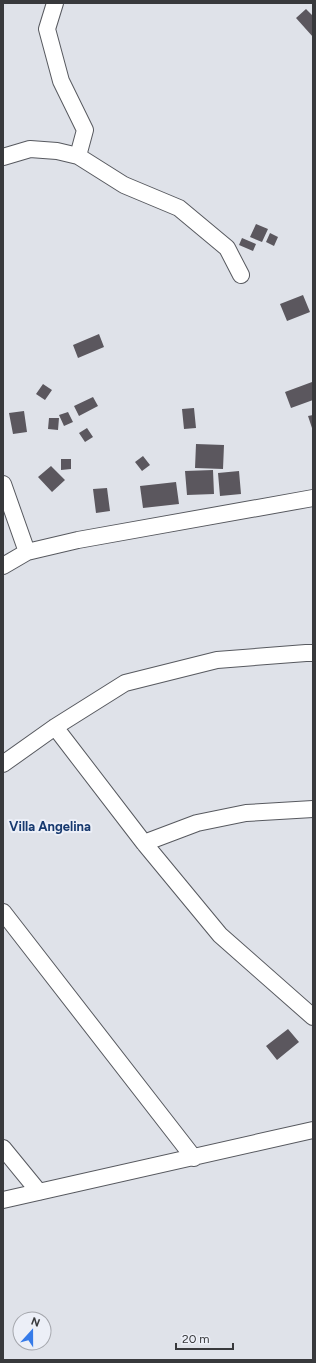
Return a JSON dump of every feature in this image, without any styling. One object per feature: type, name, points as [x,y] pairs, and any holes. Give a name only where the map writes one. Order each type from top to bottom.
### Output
[{"type":"street","points":[[55,3],[47,29],[61,81],[85,130],[78,156]]},
{"type":"street","points":[[3,157],[30,149],[57,151],[78,156],[124,185],[179,208],[227,248],[241,275]]},
{"type":"street","points":[[3,484],[27,552]]},
{"type":"street","points":[[3,566],[27,552],[78,540],[313,498]]},
{"type":"street","points":[[3,764],[55,727],[124,683],[217,660],[313,653]]},
{"type":"street","points":[[55,727],[144,843],[220,934],[313,1017]]},
{"type":"street","points":[[144,843],[204,821],[246,813],[313,809]]},
{"type":"street","points":[[3,912],[194,1158]]},
{"type":"street","points":[[3,1200],[313,1130]]},
{"type":"street","points":[[3,1148],[39,1192]]},
{"type":"building","points":[[306,9],[313,16],[313,37],[296,18]]},
{"type":"building","points":[[256,224],[268,229],[262,242],[250,237]]},
{"type":"building","points":[[270,233],[278,237],[274,246],[266,242]]},
{"type":"building","points":[[242,238],[256,244],[253,251],[239,245]]},
{"type":"building","points":[[303,295],[310,312],[287,321],[280,304]]},
{"type":"building","points":[[99,334],[104,347],[78,358],[73,345]]},
{"type":"building","points":[[312,382],[313,400],[291,408],[285,392]]},
{"type":"building","points":[[43,384],[52,390],[45,400],[36,394]]},
{"type":"building","points":[[93,397],[98,406],[79,416],[74,406]]},
{"type":"building","points":[[194,408],[196,428],[184,429],[182,409]]},
{"type":"building","points":[[24,411],[27,432],[13,434],[9,413]]},
{"type":"building","points":[[68,412],[73,422],[64,426],[59,415]]},
{"type":"building","points":[[313,415],[313,431],[308,416]]},
{"type":"building","points":[[49,418],[59,418],[58,430],[48,429]]},
{"type":"building","points":[[87,428],[93,437],[85,442],[79,433]]},
{"type":"building","points":[[196,444],[224,445],[223,469],[195,468]]},
{"type":"building","points":[[143,456],[150,465],[142,471],[135,462]]},
{"type":"building","points":[[61,459],[71,459],[71,469],[61,470]]},
{"type":"building","points":[[51,466],[65,480],[52,492],[38,477]]},
{"type":"building","points":[[213,470],[214,494],[187,495],[185,471]]},
{"type":"building","points":[[239,471],[241,494],[220,496],[218,473]]},
{"type":"building","points":[[176,482],[179,504],[143,508],[140,486]]},
{"type":"building","points":[[107,488],[110,511],[96,513],[93,489]]},
{"type":"building","points":[[288,1029],[299,1042],[277,1060],[266,1046]]},
{"type":"district","name":"Villa Angelina","points":[[50,826]]}]
